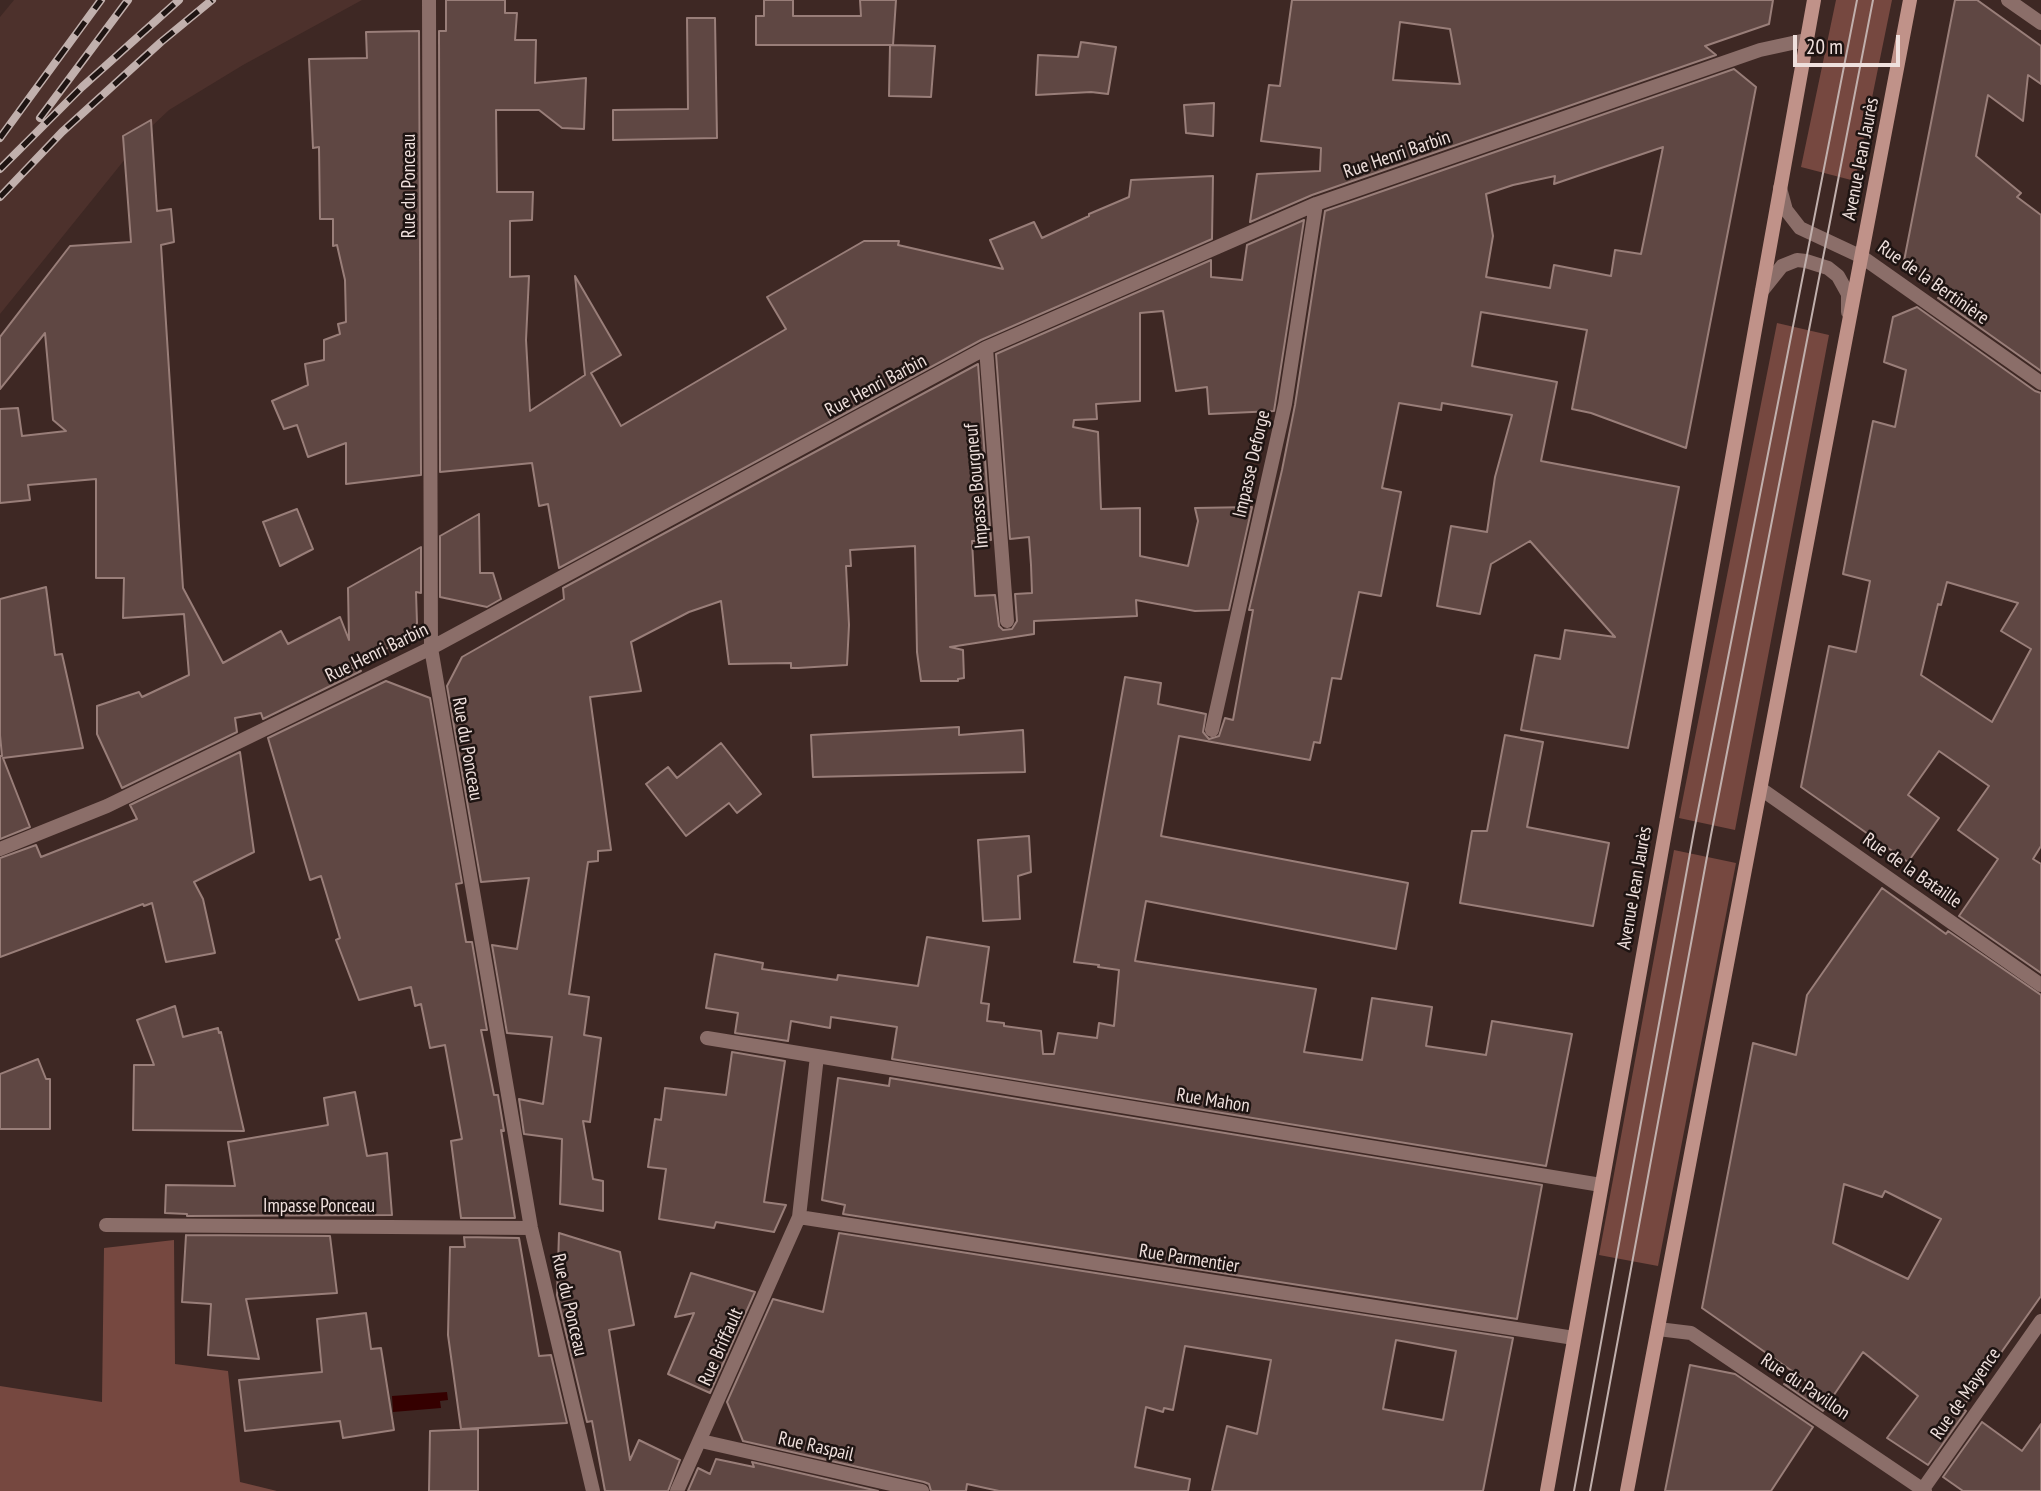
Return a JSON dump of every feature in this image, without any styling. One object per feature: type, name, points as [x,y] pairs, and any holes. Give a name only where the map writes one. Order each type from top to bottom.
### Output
[{"type":"main road","name":"Avenue Jean Jaurès","points":[[1547,1491],[1814,0]]},
{"type":"main road","name":"Avenue Jean Jaurès","points":[[1627,1491],[1910,0]]},
{"type":"street","name":"Rue du Ponceau","points":[[429,0],[431,648],[531,1227],[590,1479]]},
{"type":"street","points":[[2008,0],[2041,23]]},
{"type":"street","name":"Rue Henri Barbin","points":[[0,849],[107,806],[431,648],[986,348],[1316,204],[1760,50],[1807,40]]},
{"type":"street","name":"Rue de la Bertinière","points":[[1780,188],[1786,210],[1796,224],[1862,257],[2041,383]]},
{"type":"street","name":"Impasse Deforge","points":[[1212,730],[1284,404],[1316,204]]},
{"type":"street","name":"Avenue Jean Jaurès","points":[[1762,291],[1782,266],[1789,262],[1806,261],[1828,268],[1838,276],[1847,294],[1849,324]]},
{"type":"street","name":"Impasse Bourgneuf","points":[[986,348],[1007,621]]},
{"type":"street","name":"Rue de la Bataille","points":[[1761,789],[2041,985]]},
{"type":"street","name":"Rue Mahon","points":[[707,1038],[1601,1185]]},
{"type":"street","points":[[799,1217],[817,1056]]},
{"type":"street","name":"Rue Parmentier","points":[[799,1217],[1574,1338]]},
{"type":"street","name":"Rue Briffault","points":[[677,1491],[799,1217]]},
{"type":"street","name":"Impasse Ponceau","points":[[106,1225],[531,1227]]},
{"type":"street","name":"Rue de Mayence","points":[[1924,1490],[2041,1321]]},
{"type":"street","name":"Rue du Pavillon","points":[[1658,1329],[1691,1333],[1924,1490]]},
{"type":"street","name":"Rue Raspail","points":[[701,1441],[922,1491]]},
{"type":"shaded area","points":[[14,0],[362,0],[243,65],[169,110],[151,127],[0,314],[0,17]]},
{"type":"shaded area","points":[[1836,0],[1892,0],[1855,181],[1801,167]]},
{"type":"shaded area","points":[[1777,323],[1829,335],[1735,830],[1679,818]]},
{"type":"shaded area","points":[[1674,850],[1736,863],[1658,1266],[1599,1255]]},
{"type":"shaded area","points":[[174,1240],[175,1364],[228,1371],[240,1482],[277,1491],[0,1491],[0,1386],[102,1402],[104,1248]]},
{"type":"shaded area","points":[[447,1392],[448,1400],[440,1401],[441,1408],[393,1412],[392,1396]]},
{"type":"building","points":[[446,0],[505,0],[505,13],[517,13],[515,40],[536,40],[535,83],[586,78],[584,129],[562,128],[539,110],[496,110],[497,192],[533,192],[532,220],[510,221],[510,277],[529,276],[526,340],[530,411],[585,375],[575,276],[621,355],[591,373],[621,426],[786,329],[767,297],[864,241],[899,241],[898,245],[1003,269],[990,240],[1034,222],[1042,238],[1129,197],[1131,180],[1213,176],[1212,239],[981,340],[559,568],[548,504],[539,506],[532,463],[440,472],[439,31],[446,31]]},
{"type":"building","points":[[764,0],[793,0],[793,16],[861,16],[860,0],[896,0],[893,45],[756,45],[756,16],[764,16]]},
{"type":"building","points":[[1292,0],[1773,0],[1769,24],[1705,46],[1716,55],[1312,195],[1250,222],[1257,174],[1320,171],[1321,148],[1261,141],[1269,85],[1280,86]],"holes":[[[1400,22],[1450,29],[1460,84],[1393,80]]]},
{"type":"building","points":[[1955,0],[1977,0],[2041,46],[2041,84],[2028,75],[2023,121],[1988,95],[1976,156],[2021,193],[2017,197],[2041,215],[2041,371],[1938,298],[1951,293],[1904,261]]},
{"type":"building","points":[[687,18],[715,18],[717,138],[613,140],[613,110],[688,109]]},
{"type":"building","points":[[419,31],[421,475],[346,484],[346,443],[308,457],[297,425],[284,429],[272,401],[308,385],[305,364],[324,360],[324,340],[340,334],[338,324],[346,322],[345,280],[337,245],[333,246],[333,219],[320,219],[319,147],[313,148],[309,59],[367,58],[366,32]]},
{"type":"building","points":[[1081,42],[1116,47],[1108,94],[1091,92],[1036,95],[1038,55],[1078,57]]},
{"type":"building","points":[[890,45],[935,46],[931,97],[889,96]]},
{"type":"building","points":[[1734,69],[1756,87],[1686,448],[1591,413],[1572,409],[1587,330],[1481,312],[1472,366],[1557,382],[1541,461],[1679,487],[1628,748],[1521,730],[1535,655],[1560,659],[1565,630],[1615,637],[1530,541],[1491,564],[1480,614],[1437,606],[1451,526],[1487,532],[1495,477],[1512,415],[1442,403],[1441,410],[1399,403],[1382,488],[1401,492],[1381,596],[1359,592],[1341,679],[1332,678],[1320,743],[1314,742],[1310,760],[1179,736],[1161,836],[1408,883],[1396,949],[1146,901],[1135,961],[1316,989],[1304,1052],[1362,1060],[1372,998],[1432,1007],[1426,1046],[1486,1055],[1492,1021],[1572,1034],[1546,1166],[892,1059],[897,1027],[831,1017],[830,1028],[791,1021],[788,1041],[735,1033],[738,1013],[706,1008],[715,954],[763,963],[762,969],[837,980],[838,975],[918,986],[927,937],[989,947],[981,1003],[989,1004],[987,1021],[1041,1031],[1043,1054],[1054,1054],[1058,1033],[1097,1038],[1099,1023],[1114,1026],[1119,970],[1074,962],[1125,677],[1161,683],[1158,704],[1206,714],[1203,732],[1209,739],[1219,736],[1225,718],[1233,720],[1253,610],[1249,610],[1295,405],[1325,211]],"holes":[[[1663,147],[1641,254],[1615,250],[1611,276],[1554,265],[1550,288],[1486,277],[1493,236],[1486,194],[1555,176],[1554,184]]]},
{"type":"building","points":[[1214,103],[1213,136],[1186,133],[1184,105]]},
{"type":"building","points":[[151,120],[157,211],[171,209],[174,242],[161,245],[183,588],[223,663],[281,631],[288,644],[340,617],[349,640],[348,588],[421,547],[421,593],[416,592],[417,623],[408,638],[349,667],[361,671],[263,719],[261,713],[235,718],[237,732],[122,788],[97,734],[97,706],[139,692],[142,697],[189,675],[184,614],[123,618],[124,578],[96,578],[96,479],[28,485],[30,500],[0,503],[0,409],[18,408],[22,436],[66,431],[53,420],[45,333],[0,389],[0,337],[70,246],[131,242],[123,136]]},
{"type":"building","points":[[1304,220],[1274,411],[1209,414],[1207,387],[1176,391],[1163,311],[1140,313],[1140,401],[1096,404],[1097,419],[1074,420],[1073,427],[1098,432],[1101,509],[1140,508],[1140,556],[1188,566],[1198,521],[1195,508],[1252,507],[1229,610],[1195,611],[1136,600],[1137,616],[1034,621],[1034,634],[950,647],[963,650],[964,678],[958,681],[921,681],[917,652],[915,546],[850,550],[851,566],[846,566],[849,625],[847,665],[791,668],[791,663],[729,664],[721,601],[689,612],[631,642],[641,691],[590,697],[611,850],[598,851],[598,861],[588,862],[569,994],[589,997],[584,1035],[601,1038],[590,1122],[583,1121],[593,1179],[603,1181],[603,1211],[560,1204],[562,1139],[524,1134],[519,1099],[543,1104],[552,1037],[507,1033],[492,945],[517,949],[529,878],[481,882],[447,686],[462,657],[564,599],[563,588],[978,364],[991,540],[972,541],[975,596],[995,595],[999,626],[1003,630],[1012,629],[1017,621],[1015,594],[1032,593],[1031,565],[1029,537],[1010,539],[996,354],[1211,260],[1211,277],[1242,280],[1247,245]]},
{"type":"building","points":[[1917,307],[2041,393],[2041,846],[2033,859],[2041,864],[2041,973],[1959,916],[1998,859],[1958,830],[1989,786],[1939,751],[1908,795],[1939,818],[1908,862],[1801,787],[1829,646],[1856,652],[1870,581],[1843,574],[1873,421],[1895,427],[1906,370],[1884,362],[1893,317]],"holes":[[[1947,582],[2018,603],[2001,631],[2031,649],[1992,722],[1921,675],[1938,604],[1941,605]]]},
{"type":"building","points":[[297,509],[313,549],[280,566],[263,522]]},
{"type":"building","points":[[479,514],[480,573],[493,573],[501,599],[487,607],[440,597],[440,536]]},
{"type":"building","points":[[46,587],[55,655],[62,654],[83,748],[3,758],[30,827],[0,839],[0,599]]},
{"type":"building","points":[[386,681],[430,698],[462,883],[456,884],[466,942],[472,942],[487,1030],[481,1030],[494,1095],[498,1095],[515,1218],[461,1218],[451,1141],[462,1139],[445,1045],[430,1048],[421,1004],[415,1006],[411,987],[359,1000],[336,940],[340,938],[321,876],[310,880],[268,738]]},
{"type":"building","points":[[959,727],[959,735],[1023,730],[1025,772],[813,777],[811,735]]},
{"type":"building","points":[[1505,735],[1543,742],[1527,827],[1609,843],[1593,926],[1460,903],[1472,831],[1487,831]]},
{"type":"building","points":[[721,743],[761,794],[737,813],[729,803],[686,836],[646,784],[668,767],[677,778]]},
{"type":"building","points":[[240,752],[254,852],[194,882],[203,899],[215,953],[166,962],[152,903],[0,957],[0,858],[36,845],[41,857],[137,819],[130,805]]},
{"type":"building","points":[[1029,836],[1031,872],[1018,876],[1020,919],[983,921],[978,840]]},
{"type":"building","points":[[1882,888],[1946,934],[1948,931],[2041,995],[2041,1296],[1962,1408],[1966,1411],[1928,1465],[1887,1438],[1918,1396],[1863,1352],[1823,1411],[1784,1384],[1822,1392],[1702,1308],[1753,1043],[1796,1055],[1807,995]],"holes":[[[1844,1184],[1882,1197],[1885,1191],[1941,1219],[1908,1279],[1833,1243]]]},
{"type":"building","points":[[175,1006],[183,1037],[218,1028],[219,1033],[221,1032],[244,1131],[133,1130],[134,1065],[154,1065],[137,1020]]},
{"type":"building","points":[[732,1052],[785,1061],[764,1202],[786,1205],[774,1232],[716,1222],[714,1228],[659,1219],[666,1169],[648,1167],[655,1119],[661,1120],[665,1088],[726,1095]]},
{"type":"building","points":[[38,1059],[46,1079],[50,1079],[50,1129],[0,1129],[0,1074]]},
{"type":"building","points":[[838,1078],[889,1086],[890,1078],[1542,1185],[1517,1319],[843,1214],[845,1205],[822,1200]]},
{"type":"building","points":[[355,1092],[367,1156],[387,1153],[392,1215],[187,1216],[165,1213],[166,1185],[235,1186],[228,1142],[328,1125],[324,1098]]},
{"type":"building","points":[[559,1233],[620,1252],[634,1325],[609,1330],[630,1460],[639,1440],[680,1460],[668,1491],[605,1491],[592,1421],[587,1422],[557,1295]]},
{"type":"building","points":[[839,1233],[1513,1338],[1483,1491],[1212,1491],[1227,1426],[1257,1434],[1271,1360],[1185,1346],[1173,1410],[1164,1408],[1163,1412],[1146,1407],[1135,1467],[1190,1479],[1188,1491],[999,1491],[967,1484],[966,1491],[931,1491],[929,1484],[924,1482],[743,1441],[727,1402],[773,1299],[823,1312]],"holes":[[[1396,1340],[1456,1351],[1443,1420],[1383,1409]]]},
{"type":"building","points":[[186,1235],[330,1236],[337,1293],[246,1299],[259,1359],[208,1355],[211,1304],[182,1302]]},
{"type":"building","points":[[464,1237],[519,1238],[539,1356],[551,1355],[567,1423],[461,1429],[448,1335],[450,1247],[465,1247]]},
{"type":"building","points":[[691,1273],[755,1292],[710,1393],[668,1374],[694,1313],[675,1317]]},
{"type":"building","points":[[366,1313],[371,1349],[381,1348],[394,1430],[343,1438],[340,1421],[245,1431],[239,1380],[322,1372],[317,1319]]},
{"type":"building","points":[[1690,1365],[1735,1374],[1813,1427],[1771,1491],[1665,1491]]},
{"type":"building","points":[[1982,1422],[2022,1451],[2041,1424],[2041,1491],[1963,1491],[1943,1477]]},
{"type":"building","points":[[478,1429],[478,1491],[429,1491],[430,1431]]},
{"type":"building","points":[[716,1459],[754,1467],[752,1462],[878,1491],[688,1491],[698,1468],[710,1474]]},
{"type":"tram line","points":[[1574,1491],[1694,831],[1857,0]]},
{"type":"tram line","points":[[1590,1491],[1711,835],[1873,0]]},
{"type":"railway","points":[[0,138],[101,0]]},
{"type":"railway","points":[[40,118],[128,0]]},
{"type":"railway","points":[[0,169],[82,87],[179,0]]},
{"type":"railway","points":[[0,197],[62,132],[161,42],[212,0]]}]
